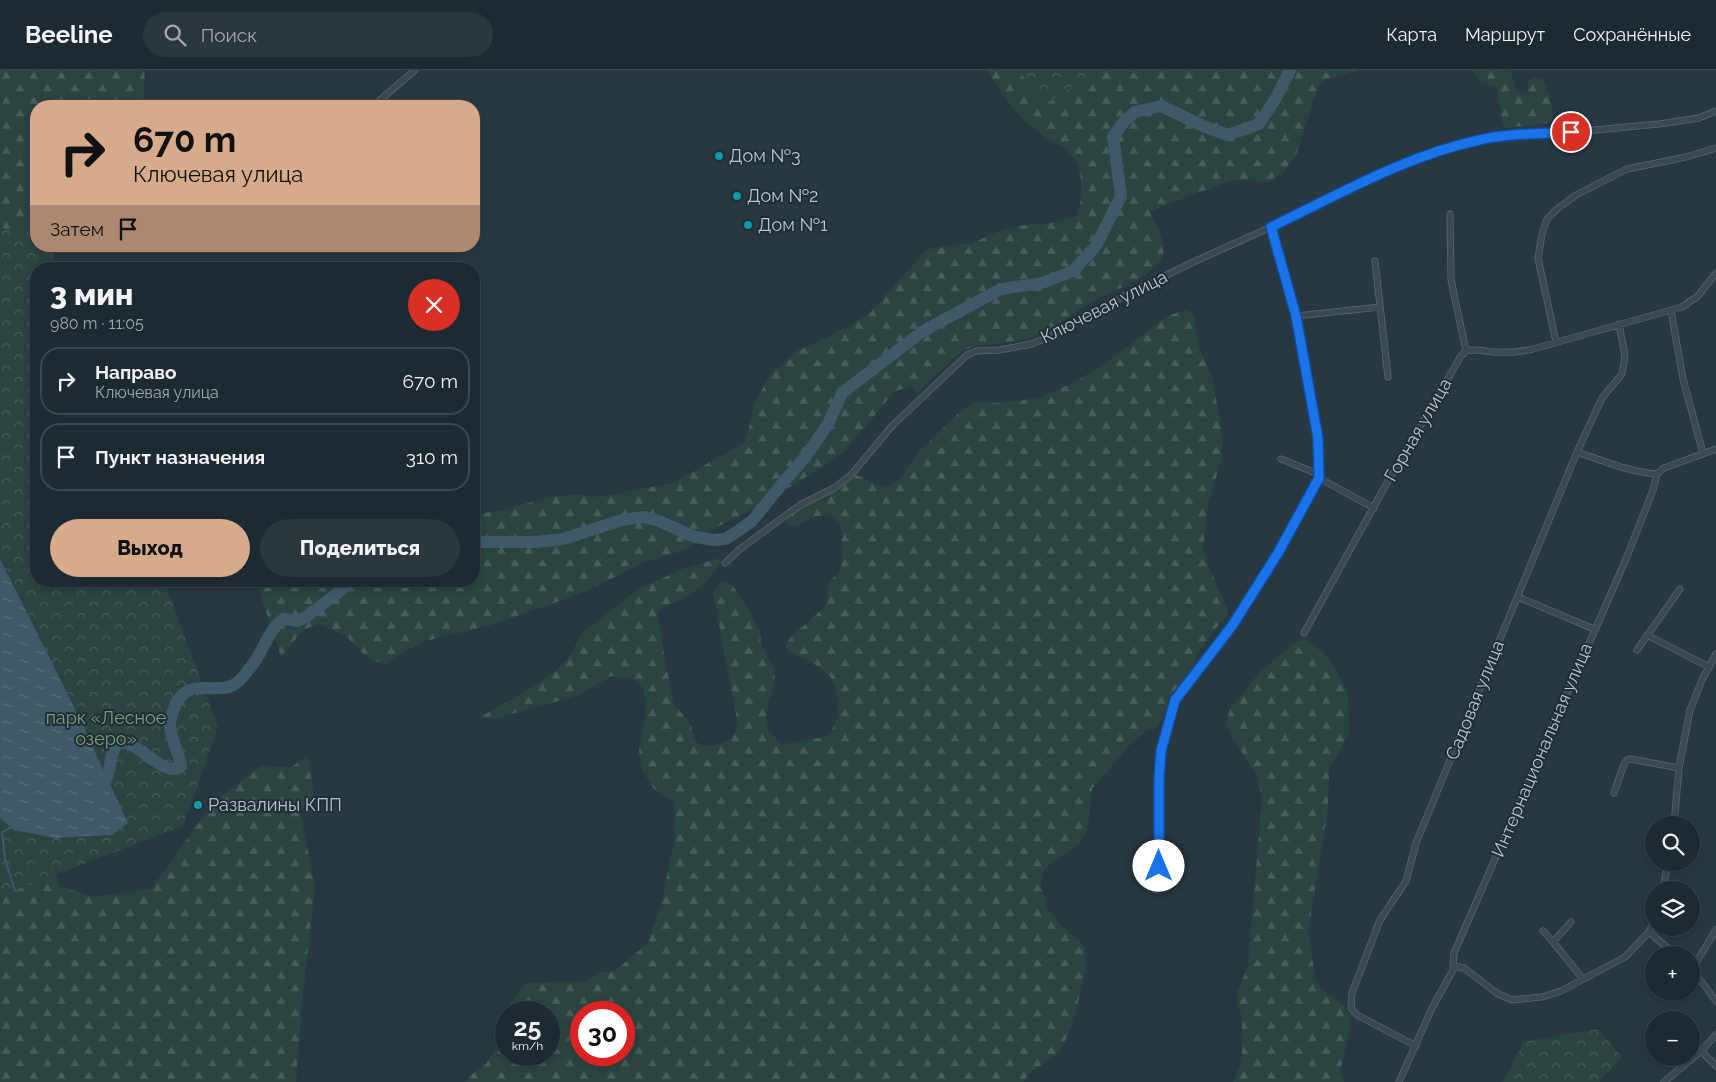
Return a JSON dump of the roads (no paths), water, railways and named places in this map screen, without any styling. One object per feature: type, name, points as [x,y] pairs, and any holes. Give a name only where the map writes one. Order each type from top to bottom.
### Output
[{"type":"street","points":[[380,100],[415,70]]},
{"type":"street","name":"Ключевая улица","points":[[724,563],[789,513],[802,504],[834,488],[851,475],[892,426],[967,355],[977,351],[1000,350],[1031,344],[1047,338],[1150,282],[1416,159],[1477,140],[1507,135],[1584,131],[1666,123],[1699,118],[1716,111]]},
{"type":"street","points":[[1556,342],[1538,258],[1547,219],[1576,195],[1627,169],[1686,157],[1716,148]]},
{"type":"street","points":[[1450,214],[1451,280],[1466,351],[1473,349],[1494,352],[1516,352],[1533,349],[1682,307],[1693,301],[1716,273]]},
{"type":"street","points":[[1155,890],[1159,866],[1159,779],[1161,751],[1175,700],[1232,626],[1278,553],[1319,476],[1318,438],[1296,316],[1271,227]]},
{"type":"street","points":[[1375,261],[1388,376]]},
{"type":"street","points":[[1296,316],[1380,308]]},
{"type":"street","points":[[1671,310],[1686,388],[1703,453]]},
{"type":"street","name":"Садовая улица","points":[[1416,1046],[1354,1013],[1351,1008],[1352,993],[1380,920],[1406,881],[1416,843],[1577,452],[1602,398],[1622,374],[1625,356],[1619,324]]},
{"type":"street","name":"Горная улица","points":[[1304,633],[1441,388],[1466,351]]},
{"type":"street","points":[[1577,452],[1629,470],[1657,474],[1664,468],[1716,449]]},
{"type":"street","points":[[1281,459],[1319,476],[1374,508]]},
{"type":"street","name":"Интернациональная улица","points":[[1399,1082],[1432,1008],[1452,973],[1454,953],[1640,523],[1657,474]]},
{"type":"street","points":[[1637,650],[1680,589]]},
{"type":"street","points":[[1518,597],[1594,629]]},
{"type":"street","points":[[1647,635],[1709,668]]},
{"type":"street","points":[[1675,816],[1679,768],[1690,710],[1716,654]]},
{"type":"street","points":[[1614,793],[1624,764],[1631,758],[1679,768]]},
{"type":"street","points":[[1552,942],[1571,922]]},
{"type":"street","points":[[1700,955],[1716,930]]},
{"type":"street","points":[[1543,931],[1583,979]]},
{"type":"street","points":[[1453,966],[1464,968],[1498,994],[1512,1000],[1535,998],[1554,994],[1624,957],[1645,936]]},
{"type":"street","points":[[1654,936],[1665,946]]},
{"type":"street","points":[[1700,979],[1716,1001]]},
{"type":"street","points":[[1664,1082],[1716,1035]]},
{"type":"street","points":[[1701,1050],[1716,1066]]},
{"type":"water","points":[[0,559],[73,705],[128,823],[112,835],[55,838],[14,830],[0,818]]},
{"type":"waterway","points":[[480,542],[536,542],[563,539],[622,520],[644,517],[659,521],[695,537],[714,540],[725,539],[752,521],[806,456],[828,424],[842,393],[923,331],[1001,289],[1042,283],[1073,271],[1096,246],[1121,196],[1113,136],[1135,112],[1161,106],[1203,126],[1228,135],[1259,124],[1276,98],[1290,70]]},
{"type":"waterway","points":[[95,790],[106,781],[112,755],[118,743],[135,747],[162,766],[175,769],[181,766],[170,724],[173,711],[179,699],[186,692],[195,689],[232,686],[251,667],[270,634],[280,622],[284,619],[297,621],[306,617],[345,587]]},
{"type":"waterway","points":[[12,827],[2,832],[5,859],[15,891]]},
{"type":"place","name":"Дом №3","points":[[719,156]]},
{"type":"place","name":"Дом №2","points":[[737,196]]},
{"type":"place","name":"Дом №1","points":[[748,225]]},
{"type":"place","name":"Развалины КПП","points":[[198,805]]},
{"type":"park label","name":"парк «Лесное озеро»","points":[[106,728]]}]
